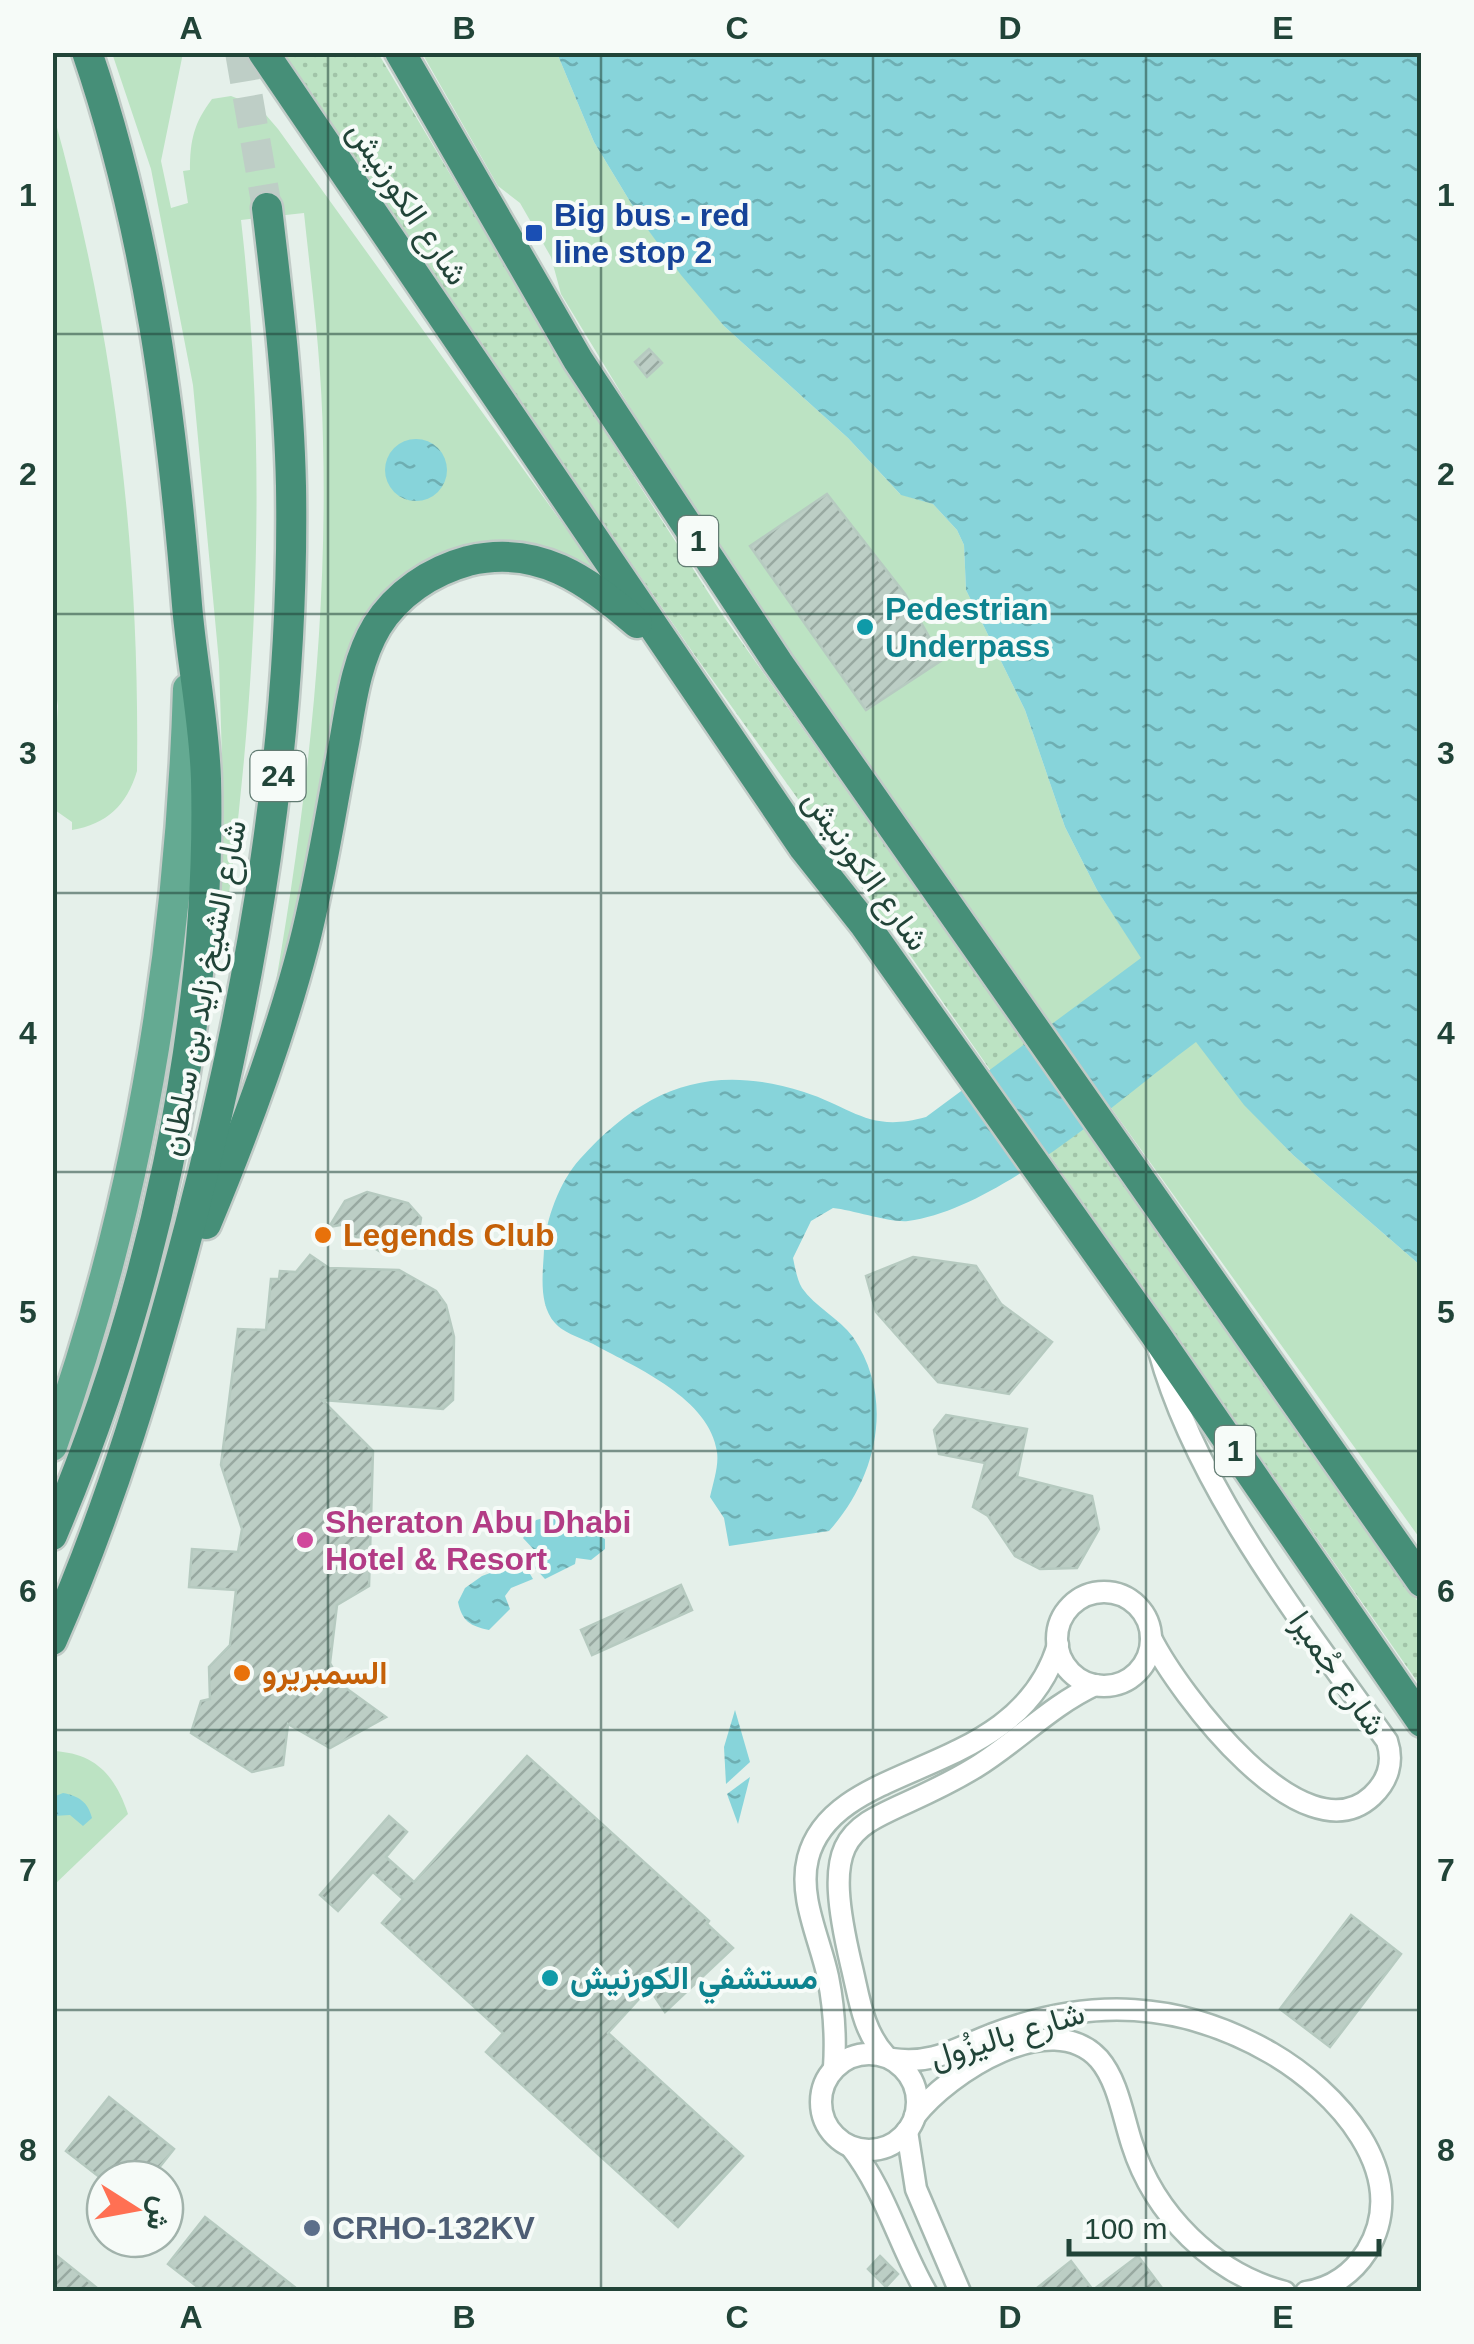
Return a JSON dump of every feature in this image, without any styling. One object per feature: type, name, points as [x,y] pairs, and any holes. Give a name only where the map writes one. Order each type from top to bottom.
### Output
[{"type":"highway","name":"شارع الشيخ زايد بن سلطان","points":[[86,52],[127,193],[161,360],[188,611]]},
{"type":"highway","name":"شارع الكورنيش","points":[[263,52],[671,652],[1154,1334],[1422,1722]]},
{"type":"highway","name":"شارع الكورنيش","points":[[400,52],[578,360],[789,679],[1422,1582]]},
{"type":"highway","name":"شارع الشيخ زايد بن سلطان","points":[[52,1640],[104,1512],[162,1334],[233,1046],[277,785],[286,681],[291,484],[280,308],[267,208]]},
{"type":"highway","points":[[162,1334],[274,1050],[308,927],[358,671],[376,627],[394,604],[440,570],[485,557],[514,556],[542,561],[587,581],[671,652]]},
{"type":"highway","points":[[52,1535],[126,1327],[181,1084],[203,907],[206,784],[204,731],[188,611]]},
{"type":"main road","name":"شارع الشيخ زايد بن سلطان","points":[[52,1446],[83,1361],[116,1245],[151,1079],[184,806],[188,611]]},
{"type":"street","name":"شارع جُميرا","points":[[1150,1638],[1196,1708],[1236,1750],[1298,1801],[1313,1809],[1347,1810],[1363,1803],[1383,1782],[1390,1768],[1386,1741],[1301,1621],[1196,1450],[1179,1415],[1154,1334]]},
{"type":"street","points":[[834,2068],[832,2000],[805,1887],[808,1858],[819,1832],[853,1798],[965,1749],[1007,1720],[1044,1680],[1067,1611],[1096,1593],[1114,1593],[1131,1601],[1146,1618],[1150,1638],[1144,1664],[1132,1677],[1110,1686],[1095,1685],[1070,1671],[1058,1645]]},
{"type":"street","points":[[960,2292],[916,2190],[911,2124],[914,2083],[888,2057],[865,2024],[838,1906],[837,1876],[846,1848],[874,1814],[971,1770],[1068,1698],[1095,1685]]},
{"type":"street","name":"شارع باليزُول","points":[[888,2057],[928,2062],[1024,2022],[1114,2006],[1195,2018],[1268,2051],[1315,2082],[1347,2114],[1370,2154],[1379,2182],[1381,2211],[1374,2238],[1360,2262],[1333,2284],[1306,2292]]},
{"type":"street","name":"شارع باليزُول","points":[[911,2124],[947,2081],[998,2054],[1040,2040],[1079,2045],[1102,2063],[1111,2078],[1134,2151],[1169,2214],[1221,2264],[1257,2284],[1285,2292]]},
{"type":"street","points":[[888,2057],[852,2056],[834,2068],[824,2084],[822,2111],[829,2129],[851,2146],[880,2186],[895,2232],[926,2292]]},
{"type":"street","points":[[851,2146],[878,2150],[911,2124]]},
{"type":"green space","points":[[112,53],[183,53],[161,161],[171,208],[188,203],[183,171],[190,170],[194,132],[212,99],[231,96],[259,107],[609,588],[582,566],[554,552],[498,542],[470,546],[443,556],[389,593],[270,1016],[303,801],[322,586],[322,412],[304,213],[241,220],[255,407],[255,593],[242,780],[219,966],[223,791],[219,662],[193,385],[151,169]]},
{"type":"green space","points":[[279,53],[378,53],[587,404],[724,617],[1421,1606],[1421,1687],[905,948],[696,657]]},
{"type":"green space","points":[[422,53],[557,53],[594,142],[643,223],[724,326],[848,438],[900,494],[933,504],[957,530],[964,545],[966,590],[1025,710],[1065,827],[1097,890],[1197,1041],[1245,1105],[1293,1155],[1421,1266],[1421,1540],[749,603],[561,294],[551,257],[520,203],[498,186]]},
{"type":"green space","points":[[53,113],[92,276],[119,439],[134,604],[137,688],[137,771],[128,794],[105,818],[72,830],[72,822],[52,808],[58,706],[52,665]]},
{"type":"green space","points":[[53,1751],[81,1756],[101,1769],[117,1788],[128,1814],[53,1886]]},
{"type":"water","points":[[557,53],[1421,53],[1421,1266],[1293,1155],[1244,1105],[1196,1042],[1058,1148],[981,1196],[944,1212],[908,1221],[833,1208],[811,1221],[793,1258],[795,1269],[802,1288],[847,1330],[866,1361],[877,1412],[869,1463],[859,1488],[829,1531],[729,1546],[724,1518],[710,1497],[717,1452],[701,1416],[650,1375],[563,1330],[546,1307],[543,1278],[547,1226],[573,1168],[629,1114],[654,1099],[709,1081],[770,1083],[876,1120],[926,1117],[1141,958],[1097,890],[1065,827],[1025,710],[966,590],[964,545],[957,530],[933,504],[901,495],[848,438],[724,326],[681,275],[643,223],[594,142]]},
{"type":"water","points":[[416,439],[438,448],[447,470],[438,492],[416,501],[394,492],[385,470],[394,448]]},
{"type":"water","points":[[548,1517],[605,1539],[605,1549],[591,1560],[576,1558],[575,1564],[545,1579],[532,1565],[537,1553],[523,1538],[536,1520]]},
{"type":"water","points":[[509,1566],[517,1573],[527,1569],[533,1579],[511,1588],[505,1596],[510,1609],[489,1630],[472,1624],[462,1614],[458,1602],[465,1588],[482,1576]]},
{"type":"water","points":[[735,1710],[750,1762],[726,1784],[724,1747]]},
{"type":"water","points":[[750,1777],[738,1824],[727,1794]]},
{"type":"water","points":[[63,1793],[78,1798],[88,1808],[92,1818],[83,1826],[70,1815],[53,1816],[53,1797]]},
{"type":"building","points":[[649,349],[662,363],[647,377],[635,362]]},
{"type":"building","name":"Pedestrian Underpass","points":[[827,494],[905,594],[942,660],[866,710],[750,546]]},
{"type":"building","points":[[367,1192],[408,1203],[421,1218],[418,1237],[381,1252],[353,1235],[346,1224],[329,1227],[345,1201]]},
{"type":"building","name":"Sheraton Abu Dhabi Hotel & Resort","points":[[310,1255],[329,1268],[399,1270],[436,1291],[446,1305],[454,1337],[453,1400],[443,1409],[322,1400],[373,1451],[369,1586],[337,1605],[330,1663],[343,1686],[386,1717],[330,1748],[288,1724],[283,1765],[252,1772],[191,1733],[201,1701],[210,1699],[209,1667],[230,1645],[236,1590],[189,1587],[192,1549],[238,1552],[242,1529],[221,1465],[238,1329],[266,1330],[271,1279],[279,1279],[280,1271],[296,1272]]},
{"type":"building","points":[[913,1257],[976,1266],[1001,1304],[1052,1342],[1009,1394],[938,1382],[876,1312],[866,1276]]},
{"type":"building","points":[[946,1415],[1027,1429],[1017,1477],[1092,1496],[1099,1529],[1077,1568],[1040,1569],[1015,1556],[988,1516],[973,1507],[985,1463],[939,1454],[934,1430]]},
{"type":"building","points":[[681,1585],[692,1610],[592,1655],[581,1630]]},
{"type":"building","name":"مستشفي الكورنيش","points":[[527,1756],[709,1921],[707,1924],[733,1948],[665,2012],[649,1988],[608,2033],[743,2156],[678,2227],[486,2052],[503,2033],[382,1923],[403,1899],[373,1872],[338,1911],[320,1895],[389,1816],[407,1832],[386,1857],[414,1882]]},
{"type":"building","points":[[1351,1915],[1401,1954],[1330,2047],[1280,2009]]},
{"type":"building","points":[[109,2097],[174,2149],[166,2159],[85,2159],[85,2166],[66,2151]]},
{"type":"building","points":[[205,2217],[301,2292],[204,2292],[168,2264],[172,2259],[185,2259],[185,2242]]},
{"type":"building","points":[[52,2252],[102,2292],[52,2292]]},
{"type":"building","points":[[880,2256],[898,2274],[886,2287],[868,2269]]},
{"type":"building","points":[[1138,2256],[1165,2292],[1032,2292],[1071,2261],[1093,2290]]},
{"type":"tunnel","points":[[240,52],[267,208]]},
{"type":"place","name":"Big bus - red line stop 2","points":[[534,233]]},
{"type":"place","name":"Pedestrian Underpass","points":[[865,627]]},
{"type":"place","name":"Legends Club","points":[[323,1235]]},
{"type":"place","name":"Sheraton Abu Dhabi Hotel & Resort","points":[[305,1540]]},
{"type":"place","name":"السمبريرو","points":[[242,1673]]},
{"type":"place","name":"مستشفي الكورنيش","points":[[550,1978]]},
{"type":"place","name":"CRHO-132KV","points":[[312,2228]]}]
